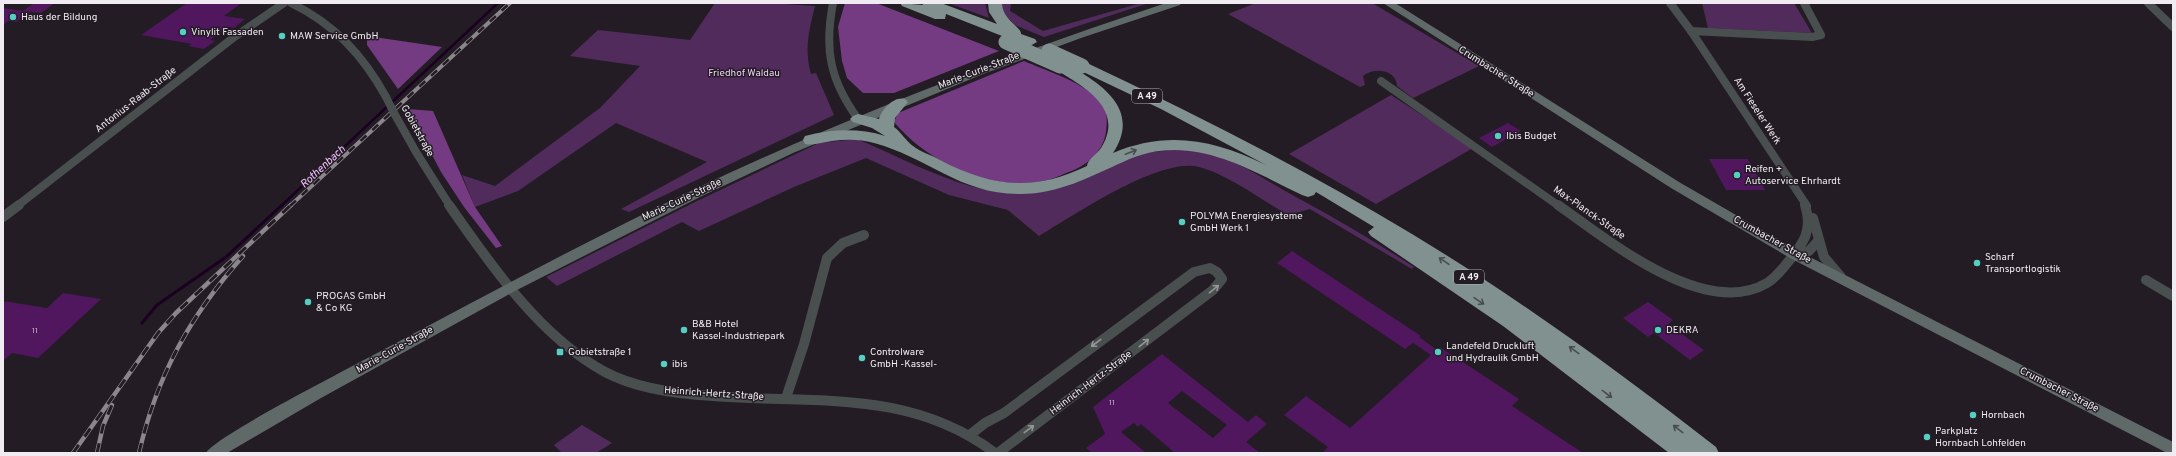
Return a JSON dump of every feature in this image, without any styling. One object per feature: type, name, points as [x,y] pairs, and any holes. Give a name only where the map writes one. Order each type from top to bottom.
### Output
[{"type":"highway","name":"A 49","points":[[907,3],[1019,40],[1070,68],[1251,148],[1358,207],[1439,257],[1560,339],[1709,453]]},
{"type":"highway","name":"A 49","points":[[929,3],[1019,40],[1308,191],[1365,224],[1509,321],[1684,453]]},
{"type":"highway","points":[[995,3],[995,12],[1019,40]]},
{"type":"highway","points":[[1070,68],[1110,103],[1116,118],[1116,133],[1113,144],[1104,156],[1083,174]]},
{"type":"highway","points":[[882,133],[887,117],[900,102]]},
{"type":"highway","points":[[858,119],[908,149],[959,176],[993,187],[1032,189],[1051,186],[1083,174],[1132,151],[1145,147],[1168,144],[1186,144],[1214,149],[1308,191]]},
{"type":"highway","points":[[811,140],[854,134],[882,133]]},
{"type":"main road","name":"Marie-Curie-Straße","points":[[214,453],[290,408],[511,286],[637,221],[811,140],[900,102],[1062,40],[1176,3]]},
{"type":"main road","name":"Crumbacher Straße","points":[[1388,3],[1675,185],[1795,254],[2173,449]]},
{"type":"street","name":"Antonius-Raab-Straße","points":[[3,217],[233,38],[284,3]]},
{"type":"street","name":"Gobietstraße","points":[[290,3],[325,22],[342,36],[357,52],[378,82],[437,189],[460,222],[511,286]]},
{"type":"street","points":[[833,3],[827,42],[829,64],[835,81],[847,104],[858,119]]},
{"type":"street","name":"Am Fieseler Werk","points":[[1670,3],[1691,31],[1804,202],[1813,219],[1818,241],[1824,257],[1842,278]]},
{"type":"street","points":[[1691,31],[1812,37],[1821,35],[1804,3]]},
{"type":"street","points":[[2148,3],[2173,27]]},
{"type":"street","name":"Max-Planck-Straße","points":[[1381,81],[1632,256],[1680,282],[1708,291],[1733,292],[1754,289],[1770,281],[1795,254]]},
{"type":"street","name":"Am Fieseler Werk","points":[[1795,254],[1807,237],[1810,225],[1804,202]]},
{"type":"street","points":[[786,398],[804,344],[827,258],[836,247],[850,238],[864,235]]},
{"type":"street","points":[[1795,254],[1809,251],[1818,241]]},
{"type":"street","name":"Heinrich-Hertz-Straße","points":[[971,434],[985,423],[1004,413],[1150,304],[1203,267],[1212,268],[1219,272],[1222,279],[1219,285],[998,453]]},
{"type":"street","points":[[2146,280],[2173,296]]},
{"type":"street","name":"Heinrich-Hertz-Straße","points":[[511,286],[536,316],[576,354],[603,372],[628,382],[664,391],[844,400],[891,407],[932,417],[971,434],[995,453]]},
{"type":"green space","name":"Friedhof Waldau","points":[[715,3],[768,3],[815,6],[808,40],[809,65],[811,74],[816,73],[834,115],[629,212],[621,209],[707,162],[616,123],[518,191],[475,207],[462,175],[495,186],[600,108],[640,66],[570,56],[598,30],[690,40]]},
{"type":"green space","points":[[948,3],[985,3],[989,18]]},
{"type":"green space","points":[[1003,3],[1011,3],[1010,11],[1043,31],[1141,3],[1149,3],[1044,37],[1015,25],[1000,10]]},
{"type":"green space","points":[[1256,3],[1372,3],[1479,66],[1413,98],[1397,86],[1396,80],[1393,76],[1384,71],[1373,71],[1363,76],[1365,85],[1360,87],[1228,14]]},
{"type":"green space","points":[[1702,3],[1794,3],[1812,33],[1708,28]]},
{"type":"green space","points":[[1391,95],[1473,148],[1376,204],[1289,154]]},
{"type":"green space","points":[[857,139],[941,176],[968,185],[996,191],[1024,193],[1054,190],[1085,179],[1125,158],[1135,155],[1181,148],[1201,150],[1230,160],[1243,167],[1356,231],[1414,267],[1412,269],[1310,209],[1288,215],[1233,181],[1210,170],[1199,167],[1182,166],[1140,179],[1095,202],[1039,236],[1008,210],[949,195],[866,158],[794,187],[699,231],[682,222],[557,286],[546,277],[697,201],[819,143]]},
{"type":"green space","points":[[582,425],[612,443],[596,453],[562,453],[554,445]]},
{"type":"shaded area","points":[[845,3],[876,3],[999,51],[894,93],[863,93],[847,78],[842,61],[838,27]]},
{"type":"shaded area","points":[[367,36],[442,47],[398,89],[367,45]]},
{"type":"shaded area","points":[[1024,61],[1055,73],[1086,89],[1104,106],[1107,117],[1107,125],[1104,140],[1097,153],[1080,167],[1043,181],[1023,183],[1002,182],[981,178],[961,171],[924,150],[894,122],[898,113]]},
{"type":"shaded area","points":[[408,109],[433,111],[475,207],[502,246],[496,248],[464,207],[441,172]]},
{"type":"building","points":[[34,3],[55,3],[41,13],[23,11]]},
{"type":"building","name":"Vinylit Fassaden","points":[[187,3],[240,4],[224,16],[245,19],[234,28],[228,27],[210,40],[215,41],[204,49],[188,46],[192,44],[141,35]]},
{"type":"building","points":[[3,8],[31,12],[16,22],[8,21],[3,25]]},
{"type":"building","name":"Ibis Budget","points":[[1508,123],[1521,131],[1492,147],[1479,138]]},
{"type":"building","name":"Reifen + Autoservice Ehrhardt","points":[[1709,159],[1748,159],[1765,190],[1726,190]]},
{"type":"building","name":"Landefeld Druckluft und Hydraulik GmbH","points":[[1292,251],[1421,336],[1419,337],[1437,350],[1440,347],[1519,399],[1512,406],[1583,453],[1322,453],[1328,447],[1284,415],[1306,396],[1350,428],[1431,355],[1413,343],[1405,349],[1277,263]]},
{"type":"building","points":[[63,293],[101,299],[38,358],[12,353],[3,361],[3,301],[47,308]]},
{"type":"building","name":"DEKRA","points":[[1648,302],[1673,320],[1668,324],[1704,350],[1690,360],[1654,333],[1648,337],[1623,318]]},
{"type":"building","points":[[1162,354],[1248,422],[1256,415],[1267,424],[1246,442],[1260,453],[1175,453],[1141,424],[1138,427],[1134,423],[1121,432],[1146,453],[1092,453],[1086,448],[1105,434],[1093,407]],"holes":[[[1182,391],[1227,425],[1213,438],[1168,403]]]},
{"type":"waterway","name":"Rothenbach","points":[[281,206],[498,3]]},
{"type":"waterway","name":"Rothenbach","points":[[142,323],[157,305],[226,257],[282,205]]},
{"type":"railway","points":[[290,206],[510,3]]},
{"type":"railway","points":[[73,453],[158,333],[176,313],[291,205]]},
{"type":"railway","points":[[139,453],[155,398],[178,348],[207,301],[243,256]]},
{"type":"railway","points":[[97,453],[103,426],[112,405]]},
{"type":"place","name":"Haus der Bildung","points":[[13,17]]},
{"type":"place","name":"Vinylit Fassaden","points":[[183,32]]},
{"type":"place","name":"MAW Service GmbH","points":[[282,36]]},
{"type":"place","name":"Ibis Budget","points":[[1498,136]]},
{"type":"place","name":"Reifen + Autoservice Ehrhardt","points":[[1737,175]]},
{"type":"place","name":"POLYMA Energiesysteme GmbH Werk 1","points":[[1182,222]]},
{"type":"place","name":"Scharf Transportlogistik","points":[[1977,263]]},
{"type":"place","name":"PROGAS GmbH & Co KG","points":[[308,302]]},
{"type":"place","name":"B&B Hotel Kassel-Industriepark","points":[[684,330]]},
{"type":"place","name":"DEKRA","points":[[1658,330]]},
{"type":"place","name":"Gobietstraße 1","points":[[560,352]]},
{"type":"place","name":"Landefeld Druckluft und Hydraulik GmbH","points":[[1438,352]]},
{"type":"place","name":"Controlware GmbH -Kassel-","points":[[862,358]]},
{"type":"place","name":"ibis","points":[[664,364]]},
{"type":"place","name":"Hornbach","points":[[1973,415]]},
{"type":"place","name":"Parkplatz Hornbach Lohfelden","points":[[1927,437]]}]
